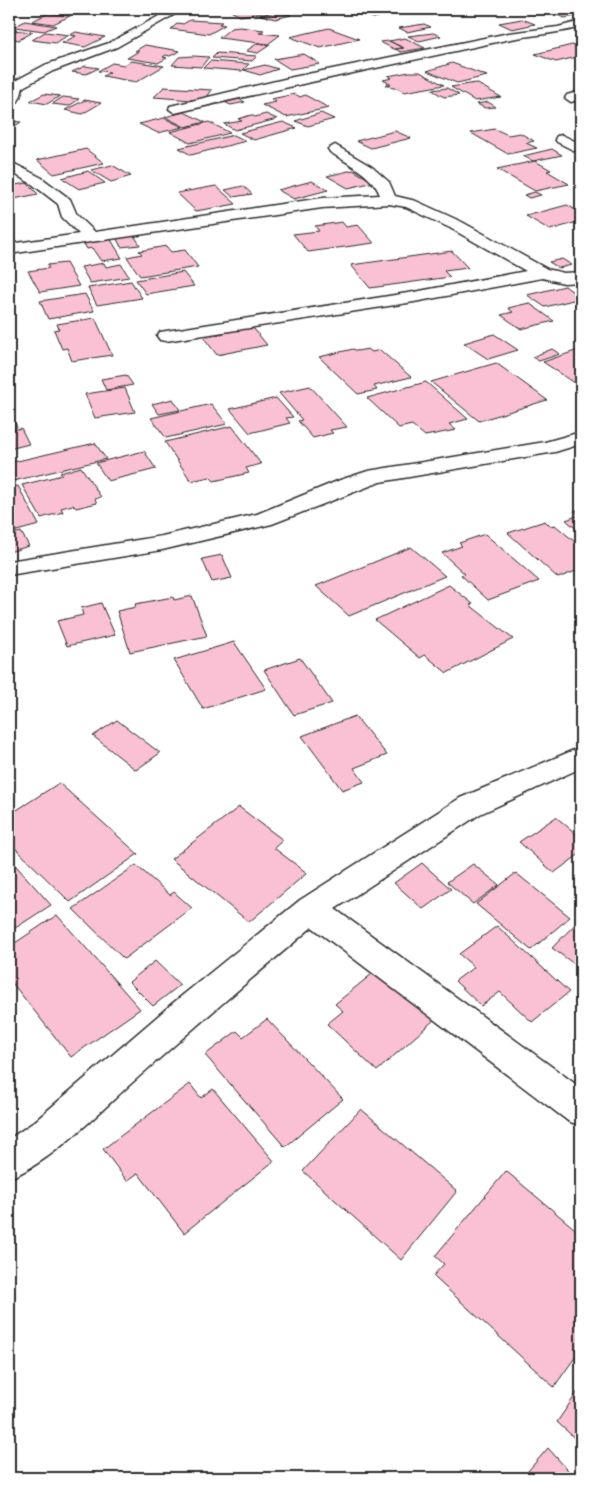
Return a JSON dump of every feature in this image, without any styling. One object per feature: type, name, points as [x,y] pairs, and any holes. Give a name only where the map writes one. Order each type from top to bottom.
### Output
[{"type":"street","points":[[9,104],[14,98],[17,85],[49,68],[113,45],[179,9]]},
{"type":"street","points":[[175,109],[293,81],[509,36],[558,30],[581,24]]},
{"type":"street","points":[[562,139],[581,150]]},
{"type":"street","points":[[335,149],[368,170],[384,185],[389,199]]},
{"type":"street","points":[[9,165],[37,181],[65,202],[70,217],[90,236]]},
{"type":"street","points":[[9,249],[322,203],[389,199],[411,204],[456,225],[542,274],[564,278],[581,277]]},
{"type":"street","points":[[166,336],[414,297],[542,274]]},
{"type":"street","points":[[9,568],[162,543],[264,519],[348,485],[376,476],[548,448],[581,438]]},
{"type":"street","points":[[9,1160],[47,1134],[185,1014],[311,909],[470,806],[581,757]]},
{"type":"street","points":[[311,909],[581,1109]]},
{"type":"building","points":[[227,9],[262,9],[268,12],[240,16]]},
{"type":"building","points":[[345,9],[380,9],[395,13],[374,18]]},
{"type":"building","points":[[581,9],[581,15],[565,18],[550,12]]},
{"type":"building","points":[[277,11],[291,15],[275,19],[261,15]]},
{"type":"building","points":[[49,13],[70,16],[53,24],[32,21]]},
{"type":"building","points":[[522,19],[535,24],[512,29],[499,23]]},
{"type":"building","points":[[190,20],[222,22],[219,24],[225,25],[209,34],[171,29],[178,23],[183,24]]},
{"type":"building","points":[[25,21],[56,26],[44,31],[14,27]]},
{"type":"building","points":[[424,24],[431,27],[407,32],[399,28]]},
{"type":"building","points":[[240,27],[264,30],[259,33],[280,35],[268,44],[219,38],[231,28]]},
{"type":"building","points":[[329,28],[359,39],[320,48],[290,37]]},
{"type":"building","points":[[9,31],[33,32],[19,40],[9,38]]},
{"type":"building","points":[[45,32],[69,35],[55,43],[32,40]]},
{"type":"building","points":[[76,32],[105,37],[85,47],[62,43],[76,36],[70,35]]},
{"type":"building","points":[[433,33],[441,36],[419,41],[408,36]]},
{"type":"building","points":[[405,38],[425,48],[401,52],[395,49],[404,48],[389,41]]},
{"type":"building","points":[[389,41],[403,48],[394,49],[380,42]]},
{"type":"building","points":[[258,43],[270,45],[258,53],[246,51]]},
{"type":"building","points":[[145,45],[180,51],[170,56],[166,55],[163,57],[167,58],[158,63],[127,58]]},
{"type":"building","points":[[572,45],[581,48],[581,56],[556,62],[535,54]]},
{"type":"building","points":[[217,53],[257,56],[252,61],[212,58]]},
{"type":"building","points":[[304,54],[320,64],[290,69],[274,59]]},
{"type":"building","points":[[179,57],[209,57],[201,67],[172,65]]},
{"type":"building","points":[[131,61],[164,66],[136,82],[103,76],[110,72],[98,71],[112,63],[124,65]]},
{"type":"building","points":[[210,61],[249,64],[242,71],[203,68]]},
{"type":"building","points":[[452,63],[487,76],[457,83],[427,71]]},
{"type":"building","points":[[265,65],[278,69],[260,75],[244,70]]},
{"type":"building","points":[[85,66],[99,68],[86,74],[72,72]]},
{"type":"building","points":[[420,72],[444,85],[404,92],[386,85],[391,84],[383,80],[392,78],[388,76]]},
{"type":"building","points":[[476,83],[501,97],[475,101],[451,87]]},
{"type":"building","points":[[164,87],[212,90],[204,101],[154,97]]},
{"type":"building","points":[[447,88],[459,95],[444,97],[432,90]]},
{"type":"building","points":[[44,94],[60,96],[47,104],[30,101]]},
{"type":"building","points":[[295,94],[300,97],[305,95],[329,108],[286,117],[262,105],[276,102],[271,99]]},
{"type":"building","points":[[63,97],[79,99],[69,106],[52,104]]},
{"type":"building","points":[[235,97],[245,102],[231,105],[222,101]]},
{"type":"building","points":[[85,100],[101,103],[82,114],[65,110]]},
{"type":"building","points":[[488,102],[496,107],[485,108],[477,104]]},
{"type":"building","points":[[184,112],[205,122],[185,127],[165,117]]},
{"type":"building","points":[[321,113],[334,119],[308,126],[295,121]]},
{"type":"building","points":[[266,114],[277,119],[235,130],[224,124],[242,121],[238,119],[251,115],[255,117]]},
{"type":"building","points":[[164,118],[183,127],[158,133],[139,124]]},
{"type":"building","points":[[9,121],[21,122],[9,130]]},
{"type":"building","points":[[209,122],[230,133],[190,143],[170,132]]},
{"type":"building","points":[[283,122],[297,128],[254,140],[240,133]]},
{"type":"building","points":[[495,129],[508,135],[520,133],[534,141],[526,143],[537,148],[508,154],[471,133]]},
{"type":"building","points":[[395,131],[411,138],[371,148],[356,141]]},
{"type":"building","points":[[234,135],[246,141],[191,155],[179,148]]},
{"type":"building","points":[[86,149],[104,163],[54,174],[37,160]]},
{"type":"building","points":[[552,149],[562,155],[533,161],[523,156]]},
{"type":"building","points":[[535,161],[551,170],[547,171],[569,184],[535,191],[497,169]]},
{"type":"building","points":[[112,165],[131,176],[111,182],[91,170]]},
{"type":"building","points":[[353,170],[374,182],[348,188],[327,176]]},
{"type":"building","points":[[88,171],[105,183],[79,189],[62,178]]},
{"type":"building","points":[[312,181],[328,190],[294,199],[278,190]]},
{"type":"building","points":[[27,183],[38,194],[9,200],[9,186]]},
{"type":"building","points":[[216,186],[236,204],[196,211],[177,193]]},
{"type":"building","points":[[243,186],[252,194],[233,197],[225,190]]},
{"type":"building","points":[[535,192],[541,195],[529,198],[524,195]]},
{"type":"building","points":[[567,205],[581,213],[581,221],[550,230],[526,216]]},
{"type":"building","points":[[342,222],[346,227],[358,225],[374,243],[308,252],[293,234],[319,231],[315,226]]},
{"type":"building","points":[[134,235],[140,245],[121,247],[116,237]]},
{"type":"building","points":[[110,238],[122,258],[101,261],[92,248],[87,249],[83,242]]},
{"type":"building","points":[[166,246],[171,252],[185,250],[198,267],[140,276],[127,257],[142,254],[139,251]]},
{"type":"building","points":[[452,251],[468,268],[444,271],[450,277],[370,288],[351,265]]},
{"type":"building","points":[[562,259],[572,265],[559,268],[549,262]]},
{"type":"building","points":[[66,263],[79,286],[40,292],[28,271],[49,268],[47,265]]},
{"type":"building","points":[[104,263],[106,267],[121,264],[129,277],[90,283],[81,267]]},
{"type":"building","points":[[183,272],[194,286],[146,294],[136,280]]},
{"type":"building","points":[[131,281],[142,298],[97,305],[88,288]]},
{"type":"building","points":[[565,286],[581,298],[545,307],[527,295]]},
{"type":"building","points":[[85,294],[94,311],[48,319],[40,301]]},
{"type":"building","points":[[529,303],[554,321],[521,329],[501,315],[513,312],[508,308]]},
{"type":"building","points":[[95,318],[112,355],[72,361],[67,348],[62,349],[54,330],[59,329],[57,324]]},
{"type":"building","points":[[249,327],[254,329],[267,345],[217,355],[204,338]]},
{"type":"building","points":[[494,334],[518,350],[488,359],[464,343]]},
{"type":"building","points":[[353,349],[357,351],[368,349],[372,352],[380,350],[411,377],[374,386],[377,390],[358,394],[319,357]]},
{"type":"building","points":[[552,349],[560,354],[539,361],[532,357]]},
{"type":"building","points":[[581,349],[581,387],[543,362]]},
{"type":"building","points":[[496,363],[547,400],[479,421],[431,382]]},
{"type":"building","points":[[126,375],[133,385],[106,390],[101,379]]},
{"type":"building","points":[[426,382],[468,419],[449,424],[456,430],[425,436],[412,425],[399,428],[367,398]]},
{"type":"building","points":[[310,386],[347,427],[330,430],[333,433],[313,438],[298,421],[302,420],[279,393]]},
{"type":"building","points":[[125,388],[135,412],[95,418],[85,394]]},
{"type":"building","points":[[276,398],[293,417],[286,418],[290,423],[250,433],[230,409]]},
{"type":"building","points":[[173,399],[180,410],[159,414],[152,404]]},
{"type":"building","points":[[211,404],[227,424],[166,438],[151,418]]},
{"type":"building","points":[[9,412],[17,427],[9,428]]},
{"type":"building","points":[[232,426],[261,464],[246,468],[249,473],[214,481],[210,477],[191,481],[165,442]]},
{"type":"building","points":[[21,428],[29,444],[9,449],[9,431]]},
{"type":"building","points":[[95,443],[106,459],[9,482],[9,463]]},
{"type":"building","points":[[144,451],[156,469],[108,481],[96,463]]},
{"type":"building","points":[[81,467],[101,497],[95,499],[97,503],[76,508],[73,505],[61,508],[63,512],[41,518],[22,485],[62,475],[60,473]]},
{"type":"building","points":[[18,486],[39,525],[9,533],[9,488]]},
{"type":"building","points":[[581,509],[581,533],[566,520],[579,515],[574,511]]},
{"type":"building","points":[[545,521],[550,526],[555,525],[581,547],[581,569],[558,578],[508,533]]},
{"type":"building","points":[[21,532],[29,546],[9,552],[9,535]]},
{"type":"building","points":[[485,534],[539,581],[488,600],[461,575],[465,574],[442,553],[462,546],[459,543]]},
{"type":"building","points":[[411,547],[445,576],[349,616],[316,586]]},
{"type":"building","points":[[222,555],[232,578],[212,582],[202,559]]},
{"type":"building","points":[[449,585],[473,604],[470,605],[513,639],[447,673],[425,655],[420,658],[375,620]]},
{"type":"building","points":[[192,596],[207,636],[130,652],[117,611],[136,607],[135,604],[173,597],[174,600]]},
{"type":"building","points":[[101,603],[115,635],[67,646],[57,621],[83,615],[81,608]]},
{"type":"building","points":[[234,642],[266,689],[203,709],[174,660]]},
{"type":"building","points":[[300,658],[332,703],[294,715],[264,670]]},
{"type":"building","points":[[355,716],[387,755],[354,768],[364,782],[342,790],[302,736]]},
{"type":"building","points":[[117,720],[160,753],[136,770],[93,736]]},
{"type":"building","points":[[59,783],[138,854],[70,902],[9,842],[9,815]]},
{"type":"building","points":[[239,807],[283,840],[274,848],[307,873],[249,922],[171,859]]},
{"type":"building","points":[[556,817],[581,838],[581,853],[554,873],[519,842]]},
{"type":"building","points":[[9,858],[51,905],[9,932]]},
{"type":"building","points":[[422,863],[451,889],[423,909],[394,883]]},
{"type":"building","points":[[473,864],[499,885],[473,904],[447,882]]},
{"type":"building","points":[[136,865],[170,895],[174,892],[192,908],[124,959],[73,909]]},
{"type":"building","points":[[516,873],[570,917],[531,950],[476,904]]},
{"type":"building","points":[[57,915],[140,1009],[71,1057],[9,979],[9,947]]},
{"type":"building","points":[[581,918],[581,969],[552,948]]},
{"type":"building","points":[[497,926],[569,992],[532,1022],[500,992],[481,1006],[455,981],[474,967],[459,954]]},
{"type":"building","points":[[155,961],[180,985],[153,1006],[129,982]]},
{"type":"building","points":[[378,969],[435,1019],[377,1071],[327,1024],[343,1011],[335,1004]]},
{"type":"building","points":[[267,1019],[343,1099],[285,1147],[205,1055],[237,1031],[243,1037]]},
{"type":"building","points":[[190,1084],[201,1098],[213,1089],[274,1161],[184,1233],[138,1173],[127,1181],[103,1149]]},
{"type":"building","points":[[361,1109],[457,1191],[401,1260],[303,1171]]},
{"type":"building","points":[[506,1171],[581,1234],[581,1349],[554,1387],[433,1276],[444,1264],[435,1256]]},
{"type":"building","points":[[581,1387],[581,1444],[557,1422]]},
{"type":"building","points":[[548,1448],[575,1478],[522,1478]]}]
